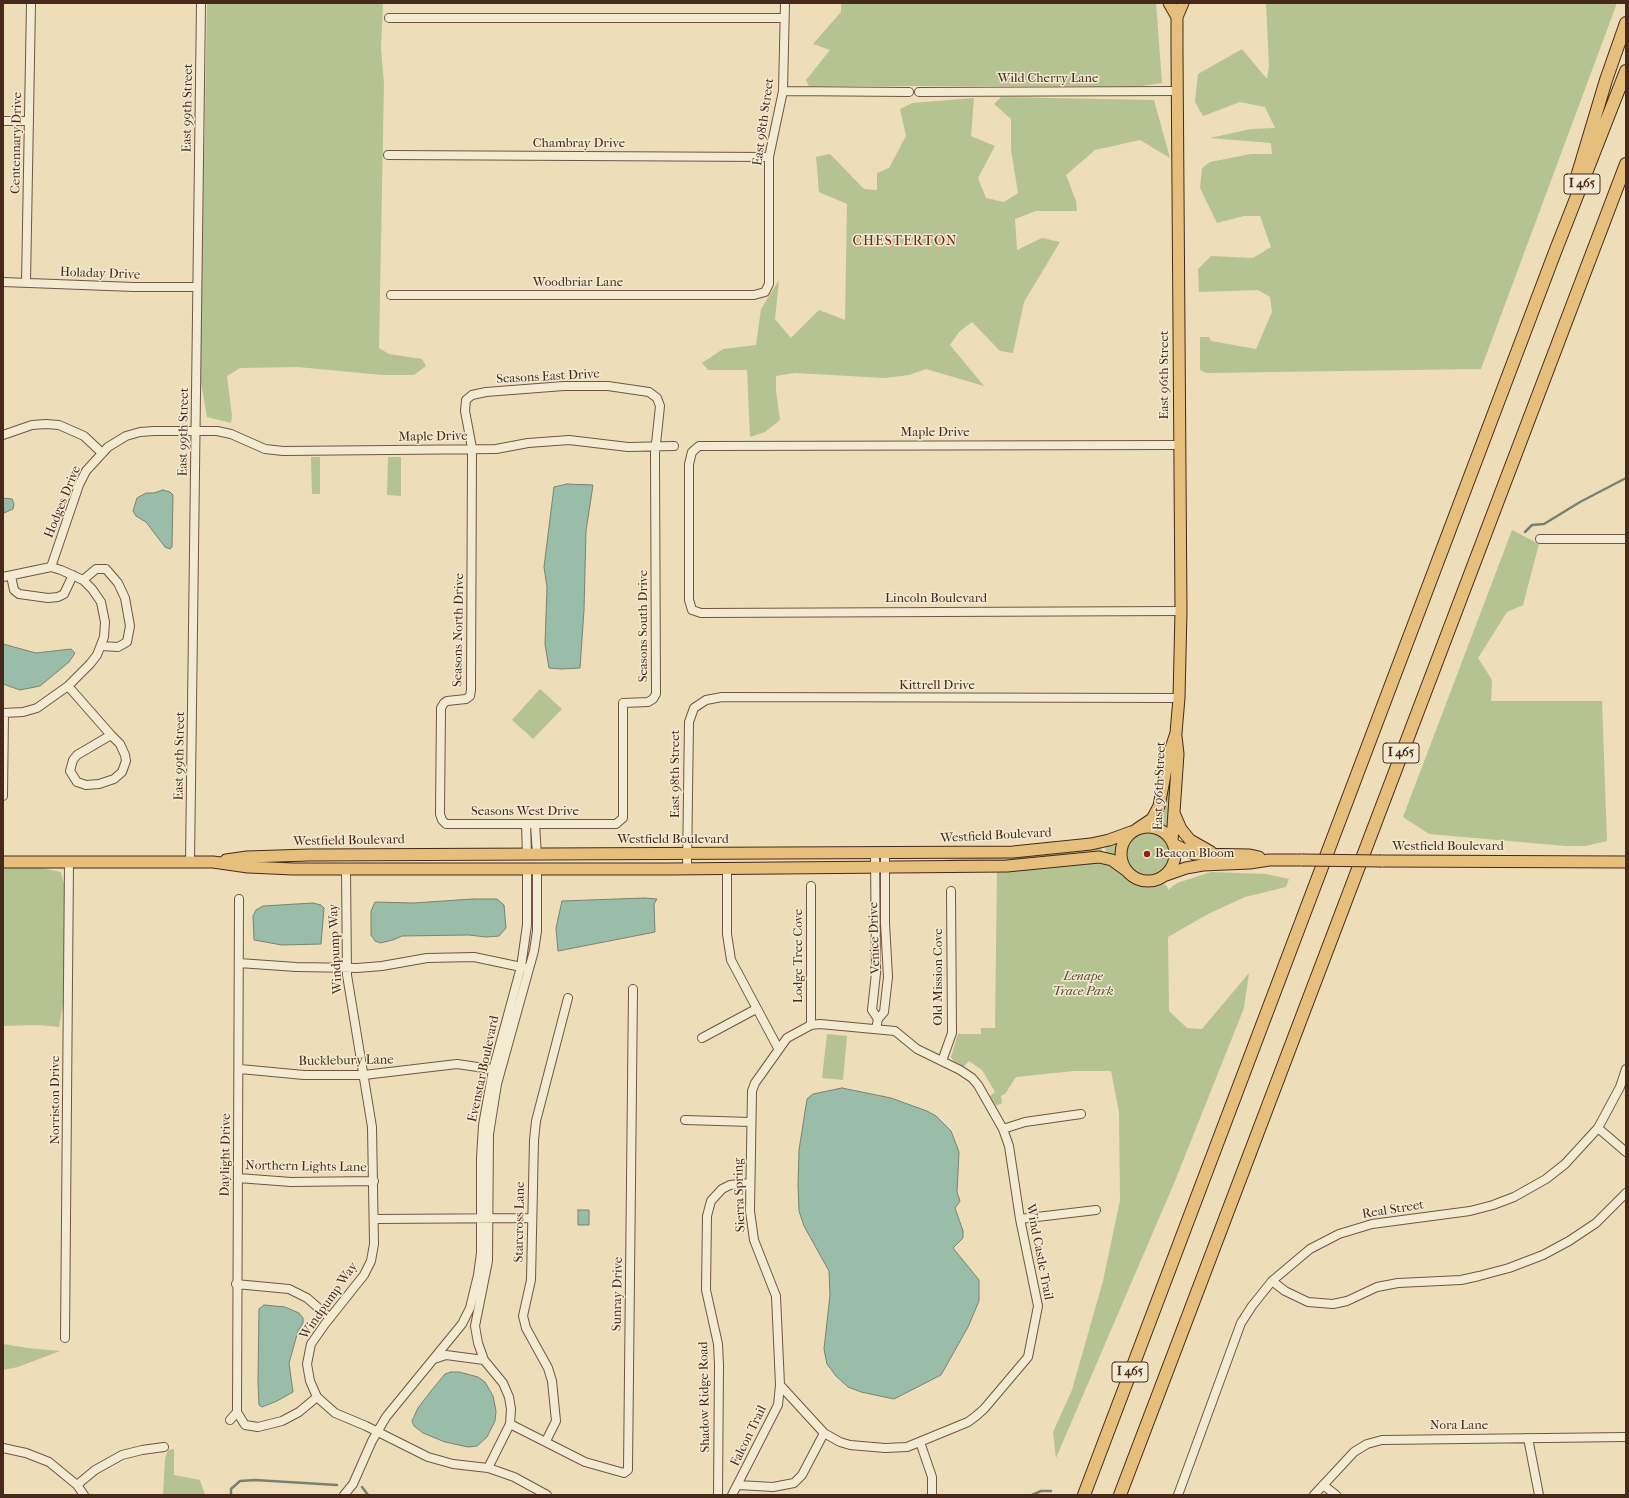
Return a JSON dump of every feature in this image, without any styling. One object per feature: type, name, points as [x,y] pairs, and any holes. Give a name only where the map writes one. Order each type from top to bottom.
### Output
[{"type":"highway","points":[[1554,252],[1598,105],[1626,23]]},
{"type":"highway","name":"I 465","points":[[1084,1495],[1554,252],[1626,71]]},
{"type":"highway","name":"I 465","points":[[1120,1495],[1626,164]]},
{"type":"main road","name":"East 96th Street","points":[[1170,3],[1177,17]]},
{"type":"main road","name":"East 96th Street","points":[[1173,842],[1173,810],[1178,754],[1176,733],[1179,698],[1181,611],[1177,17],[1182,3]]},
{"type":"main road","name":"East 96th Street","points":[[1134,830],[1148,822],[1157,811],[1169,754],[1176,733]]},
{"type":"main road","points":[[1173,810],[1181,829],[1190,840],[1201,848],[1218,855]]},
{"type":"main road","points":[[1149,826],[1157,828],[1164,832],[1173,842],[1174,861],[1165,875],[1155,880],[1144,881],[1133,876],[1127,871],[1122,861],[1121,849],[1124,842],[1134,830],[1149,826]]},
{"type":"main road","name":"Westfield Boulevard","points":[[3,862],[213,862],[247,858],[309,855],[532,855],[1020,851],[1091,844],[1109,840],[1134,830]]},
{"type":"main road","name":"Westfield Boulevard","points":[[1173,842],[1194,854],[1250,855],[1269,860]]},
{"type":"main road","name":"Westfield Boulevard","points":[[213,862],[248,867],[346,869],[532,869],[1007,866],[1099,857],[1112,860],[1127,871]]},
{"type":"main road","name":"Westfield Boulevard","points":[[1165,875],[1203,864],[1250,863],[1269,860],[1626,862]]},
{"type":"street","name":"Centennary Drive","points":[[26,283],[31,3]]},
{"type":"street","name":"East 99th Street","points":[[190,862],[201,3]]},
{"type":"street","name":"East 98th Street","points":[[765,292],[769,284],[769,157],[783,91],[784,3]]},
{"type":"street","points":[[389,18],[784,18]]},
{"type":"street","points":[[783,91],[909,92]]},
{"type":"street","name":"Wild Cherry Lane","points":[[919,92],[1177,91]]},
{"type":"street","points":[[3,121],[29,121]]},
{"type":"street","name":"Chambray Drive","points":[[388,155],[769,157]]},
{"type":"street","name":"Holaday Drive","points":[[3,282],[126,287],[197,287]]},
{"type":"street","name":"Woodbriar Lane","points":[[390,295],[754,295],[765,292]]},
{"type":"street","name":"Seasons East Drive","points":[[472,448],[465,411],[466,400],[472,395],[532,387],[564,386],[608,386],[649,392],[657,398],[660,406],[655,446]]},
{"type":"street","points":[[3,435],[40,424],[59,426],[80,434],[101,452]]},
{"type":"street","name":"Maple Drive","points":[[196,430],[217,431],[231,434],[265,450],[283,451],[472,448],[496,449],[528,443],[569,440],[628,447],[674,446]]},
{"type":"street","name":"Hodges Drive","points":[[51,568],[83,477],[101,452],[119,440],[140,432],[196,430]]},
{"type":"street","name":"Maple Drive","points":[[692,610],[689,600],[689,464],[692,452],[699,446],[1179,445]]},
{"type":"street","name":"Seasons South Drive","points":[[616,824],[623,818],[623,703],[648,702],[653,699],[656,694],[655,446]]},
{"type":"street","name":"Seasons North Drive","points":[[440,814],[441,708],[447,701],[466,699],[470,696],[471,690],[472,448]]},
{"type":"street","points":[[1540,539],[1626,539]]},
{"type":"street","points":[[3,796],[4,713],[23,712],[38,708],[68,686],[90,664],[102,646],[105,629],[104,610],[97,595],[83,580],[74,575],[51,568],[7,576],[14,590],[19,594],[58,598],[64,594],[74,575]]},
{"type":"street","points":[[83,580],[96,569],[106,569],[118,583],[125,598],[130,626],[127,642],[118,647],[102,646]]},
{"type":"street","name":"Lincoln Boulevard","points":[[692,610],[701,613],[1181,611]]},
{"type":"street","points":[[68,686],[120,744],[126,761],[122,772],[114,780],[99,784],[86,785],[77,782],[70,771],[73,760],[77,755],[111,735]]},
{"type":"street","name":"Kittrell Drive","points":[[696,706],[706,700],[722,697],[1179,698]]},
{"type":"street","name":"East 98th Street","points":[[687,868],[688,730],[690,714],[696,706]]},
{"type":"street","name":"Seasons West Drive","points":[[440,814],[442,820],[446,824],[616,824]]},
{"type":"street","points":[[531,824],[532,855]]},
{"type":"street","name":"Venice Drive","points":[[878,1019],[872,1010],[876,972],[880,853]]},
{"type":"street","name":"Norriston Drive","points":[[66,1338],[69,862]]},
{"type":"street","points":[[727,867],[728,947],[734,968],[778,1048]]},
{"type":"street","name":"Venice Drive","points":[[876,1029],[878,1019],[884,1012],[888,977],[880,867]]},
{"type":"street","name":"Windpump Way","points":[[346,869],[346,968],[372,1127],[374,1244],[368,1268],[359,1282],[314,1338],[308,1358],[310,1381],[317,1397],[335,1413],[440,1462],[488,1468],[514,1477],[547,1495]]},
{"type":"street","name":"Evenstar Boulevard","points":[[344,1495],[356,1478],[386,1416],[462,1324],[469,1311],[479,1268],[485,1219],[489,1134],[497,1070],[525,968],[526,925],[532,869]]},
{"type":"street","name":"Lodge Tree Cove","points":[[811,886],[811,1025]]},
{"type":"street","name":"Old Mission Cove","points":[[942,1062],[952,1033],[951,891]]},
{"type":"street","name":"Daylight Drive","points":[[237,1412],[236,1284],[240,1069],[239,899]]},
{"type":"street","points":[[239,964],[296,968],[374,968],[427,958],[474,957],[525,968]]},
{"type":"street","name":"Sunray Drive","points":[[510,1424],[585,1462],[624,1473],[628,1470],[633,989]]},
{"type":"street","name":"Starcross Lane","points":[[546,1441],[556,1420],[552,1382],[548,1368],[526,1328],[523,1316],[530,1280],[536,1120],[568,998]]},
{"type":"street","points":[[702,1038],[756,1009]]},
{"type":"street","name":"Sierra Spring","points":[[780,1385],[777,1304],[772,1284],[754,1240],[750,1211],[751,1122],[754,1083],[778,1048],[787,1038],[811,1025],[820,1024],[876,1029]]},
{"type":"street","name":"Wind Castle Trail","points":[[824,1433],[850,1446],[885,1448],[907,1447],[968,1422],[984,1409],[1028,1356],[1038,1306],[1020,1218],[1009,1146],[1003,1129],[986,1098],[972,1078],[960,1070],[917,1049],[895,1032],[876,1029]]},
{"type":"street","name":"Bucklebury Lane","points":[[240,1069],[304,1075],[364,1075],[385,1074],[447,1064],[467,1065],[497,1070]]},
{"type":"street","name":"Real Street","points":[[1179,1493],[1241,1324],[1252,1306],[1272,1281],[1310,1249],[1339,1234],[1372,1224],[1470,1211],[1514,1197],[1551,1176],[1565,1164],[1598,1128],[1620,1087],[1626,1069]]},
{"type":"street","points":[[1003,1129],[1025,1122],[1081,1114]]},
{"type":"street","points":[[685,1120],[751,1122]]},
{"type":"street","points":[[1598,1128],[1626,1152]]},
{"type":"street","name":"Northern Lights Lane","points":[[238,1178],[291,1182],[374,1181]]},
{"type":"street","name":"Shadow Ridge Road","points":[[718,1495],[719,1365],[718,1344],[706,1290],[707,1216],[711,1201],[722,1189],[730,1186],[750,1183]]},
{"type":"street","points":[[1272,1281],[1285,1291],[1308,1302],[1333,1304],[1347,1301],[1377,1287],[1405,1283],[1461,1280],[1479,1276],[1509,1268],[1543,1255],[1569,1241],[1596,1223],[1626,1193]]},
{"type":"street","points":[[1020,1218],[1096,1210]]},
{"type":"street","points":[[374,1220],[532,1218]]},
{"type":"street","name":"Evenstar Boulevard","points":[[485,1219],[488,1261],[475,1326],[478,1343],[484,1360],[500,1378],[508,1392],[511,1409],[510,1424],[488,1468]]},
{"type":"street","points":[[236,1284],[289,1289],[307,1298],[330,1318]]},
{"type":"street","points":[[434,1359],[446,1355],[484,1360]]},
{"type":"street","points":[[738,1486],[773,1487],[794,1483],[802,1475],[824,1433],[780,1385]]},
{"type":"street","name":"Falcon Trail","points":[[732,1495],[738,1486],[778,1405],[780,1385]]},
{"type":"street","points":[[230,1420],[237,1412],[245,1425],[258,1427],[282,1421],[299,1412],[317,1397]]},
{"type":"street","name":"Nora Lane","points":[[1314,1495],[1357,1450],[1367,1444],[1382,1440],[1626,1437]]},
{"type":"street","points":[[1528,1438],[1539,1495]]},
{"type":"street","points":[[920,1442],[932,1477],[932,1495]]},
{"type":"street","points":[[77,1485],[94,1470],[122,1456],[142,1450],[164,1447]]},
{"type":"street","points":[[3,1448],[40,1458],[61,1471],[77,1485],[84,1495]]},
{"type":"street","points":[[1323,1485],[1336,1495]]},
{"type":"green space","points":[[207,3],[383,3],[381,49],[384,84],[379,348],[389,354],[422,359],[426,366],[414,375],[382,375],[298,367],[240,368],[227,376],[232,416],[231,423],[207,417],[200,377]]},
{"type":"green space","points":[[841,3],[1156,3],[1162,83],[1141,86],[809,86],[806,80],[830,50],[813,44],[841,12]]},
{"type":"green space","points":[[1266,3],[1617,3],[1481,369],[1206,373],[1200,370],[1200,337],[1209,337],[1211,341],[1256,349],[1272,312],[1270,297],[1258,290],[1199,292],[1198,269],[1211,256],[1253,258],[1271,247],[1260,216],[1244,216],[1217,223],[1200,188],[1202,168],[1210,162],[1251,154],[1272,154],[1271,143],[1210,138],[1251,129],[1275,128],[1265,107],[1240,102],[1203,116],[1195,102],[1198,74],[1242,49],[1267,79],[1269,66]]},
{"type":"green space","points":[[1001,97],[1154,100],[1170,158],[1140,140],[1095,150],[1066,175],[1076,201],[1077,211],[1036,211],[1015,219],[1017,250],[1042,238],[1060,242],[1024,302],[1013,353],[1000,351],[972,322],[959,332],[950,345],[984,386],[926,369],[909,375],[885,378],[795,373],[776,376],[776,391],[780,420],[765,432],[750,437],[747,370],[708,370],[702,363],[723,349],[756,345],[761,309],[779,280],[775,319],[791,338],[819,310],[845,320],[847,204],[819,192],[816,157],[830,154],[864,189],[877,190],[877,173],[889,168],[906,136],[900,109],[912,103],[974,98],[971,136],[995,146],[978,178],[986,198],[1004,202],[1018,193],[1011,150],[1011,119],[994,104]]},
{"type":"green space","points":[[311,457],[320,457],[320,494],[312,494]]},
{"type":"green space","points":[[388,457],[401,457],[401,496],[387,495]]},
{"type":"green space","points":[[1512,530],[1539,544],[1523,605],[1507,612],[1478,658],[1492,680],[1491,701],[1602,701],[1607,841],[1585,846],[1566,846],[1429,834],[1403,817]]},
{"type":"green space","points":[[540,689],[562,709],[533,739],[512,720]]},
{"type":"green space","points":[[1173,753],[1168,827],[1167,828],[1155,823]]},
{"type":"green space","points":[[1144,833],[1152,833],[1160,836],[1166,842],[1169,854],[1166,866],[1160,872],[1152,875],[1144,875],[1136,872],[1130,866],[1127,858],[1127,850],[1130,842],[1136,836]]},
{"type":"green space","points":[[1117,843],[1116,856],[1106,854],[1105,846]]},
{"type":"green space","points":[[1102,846],[1102,854],[1021,862],[932,861]]},
{"type":"green space","name":"Lenape Trace Park","points":[[1096,861],[1108,862],[1134,882],[1149,886],[1161,883],[1167,886],[1168,890],[1177,883],[1211,872],[1266,874],[1289,879],[1286,887],[1245,897],[1208,914],[1168,937],[1169,1011],[1187,1028],[1202,1029],[1249,973],[1244,1008],[1175,1181],[1056,1458],[1053,1432],[1072,1390],[1103,1281],[1120,1200],[1119,1112],[1111,1071],[1074,1071],[1016,1077],[1005,1094],[1001,1096],[1002,1103],[996,1106],[990,1096],[995,1092],[982,1070],[969,1061],[963,1067],[954,1062],[951,1057],[958,1034],[981,1034],[981,1028],[995,1028],[997,871]]},
{"type":"green space","points":[[3,868],[42,868],[61,872],[64,884],[66,988],[59,1027],[39,1025],[3,1026]]},
{"type":"green space","points":[[827,1034],[847,1036],[843,1080],[822,1078]]},
{"type":"green space","points":[[3,1344],[60,1351],[18,1367],[3,1370]]},
{"type":"green space","points":[[174,1449],[174,1475],[200,1480],[205,1495],[163,1495],[165,1458],[168,1450]]},
{"type":"shaded area","points":[[567,484],[593,485],[586,531],[584,610],[580,668],[561,669],[549,668],[545,644],[547,587],[544,567],[554,487]]},
{"type":"shaded area","points":[[163,490],[170,492],[173,495],[172,547],[170,549],[165,547],[146,522],[136,516],[133,511],[137,498],[146,493],[154,493]]},
{"type":"shaded area","points":[[3,498],[12,499],[14,504],[13,509],[4,513]]},
{"type":"shaded area","points":[[3,644],[36,653],[71,649],[75,653],[69,662],[40,686],[20,690],[3,684]]},
{"type":"shaded area","points":[[644,898],[657,899],[654,904],[655,932],[558,951],[556,928],[562,901]]},
{"type":"shaded area","points":[[497,899],[504,905],[506,928],[499,936],[402,936],[380,943],[375,941],[371,935],[371,911],[375,902],[413,903]]},
{"type":"shaded area","points":[[313,903],[321,905],[324,908],[321,944],[282,945],[254,940],[253,916],[256,910],[263,906]]},
{"type":"shaded area","points":[[842,1088],[891,1098],[927,1111],[936,1116],[951,1131],[959,1152],[957,1192],[960,1201],[955,1208],[963,1231],[963,1238],[953,1248],[979,1280],[979,1301],[968,1327],[941,1375],[894,1399],[861,1392],[848,1387],[836,1376],[827,1364],[824,1349],[830,1295],[829,1271],[804,1226],[799,1211],[799,1150],[807,1099],[813,1094]]},
{"type":"shaded area","points":[[578,1210],[589,1210],[589,1225],[578,1225]]},
{"type":"shaded area","points":[[264,1305],[285,1307],[299,1313],[303,1318],[303,1323],[298,1331],[289,1363],[293,1392],[262,1407],[259,1405],[258,1382],[259,1309]]},
{"type":"shaded area","points":[[459,1372],[478,1377],[485,1382],[493,1396],[496,1411],[495,1421],[487,1437],[477,1446],[468,1447],[445,1442],[423,1433],[414,1426],[412,1421],[418,1408],[431,1391],[445,1374]]},
{"type":"waterway","points":[[1525,532],[1532,525],[1544,524],[1580,502],[1626,478]]},
{"type":"waterway","points":[[231,1495],[231,1489],[240,1481],[255,1480],[337,1485]]},
{"type":"waterway","points":[[362,1487],[368,1495]]},
{"type":"waterway","points":[[1032,1495],[1041,1491],[1051,1491]]},
{"type":"place","name":"Beacon Bloom","points":[[1147,854]]},
{"type":"district","name":"CHESTERTON","points":[[905,242]]}]
